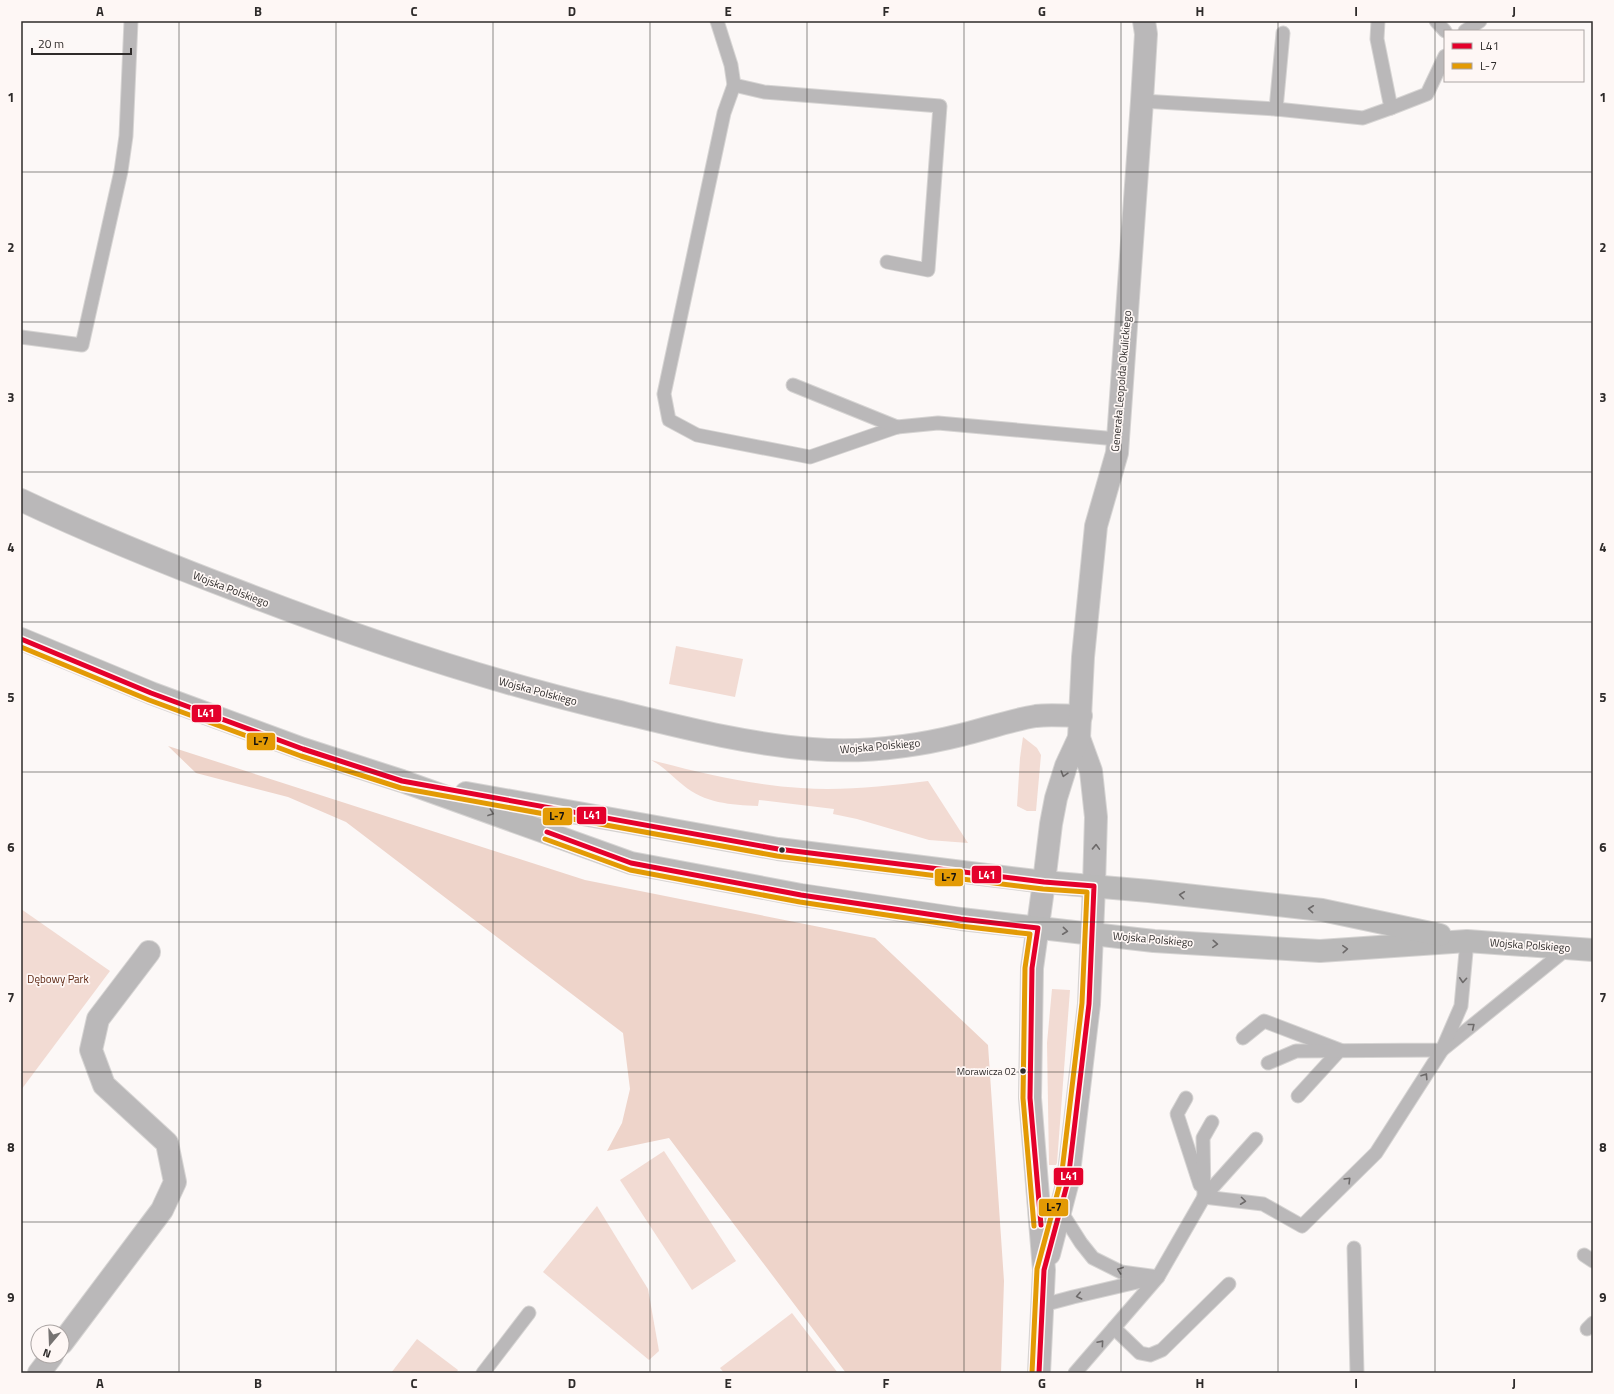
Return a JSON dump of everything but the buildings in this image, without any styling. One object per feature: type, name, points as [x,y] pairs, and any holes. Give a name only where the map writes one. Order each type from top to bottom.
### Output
[{"type":"main road","name":"Wojska Polskiego","points":[[21,640],[151,693],[303,749],[402,781],[631,862],[801,896],[961,919],[1154,941],[1320,951],[1467,941],[1593,950]]},
{"type":"main road","name":"Wojska Polskiego","points":[[402,781],[778,849],[1044,882],[1322,910],[1467,941]]},
{"type":"street","name":"Generała Leopolda Okulickiego","points":[[1044,1270],[1030,1098],[1032,968],[1051,824],[1056,798],[1066,766],[1079,738],[1084,654],[1096,526],[1116,453],[1118,439],[1142,101],[1146,34],[1144,21]]},
{"type":"street","name":"Wojska Polskiego","points":[[21,500],[129,548],[210,581],[358,636],[501,681],[572,700],[721,736],[813,749],[853,750],[926,742],[1032,717],[1081,716]]},
{"type":"street","name":"Generała Leopolda Okulickiego","points":[[1044,1270],[1068,1181],[1089,1004],[1096,817],[1091,771],[1079,738]]},
{"type":"street","points":[[70,1332],[162,1210],[175,1182],[167,1143],[104,1085],[91,1050],[98,1019],[149,952]]},
{"type":"street","points":[[1039,1373],[1044,1270]]},
{"type":"street","points":[[39,1373],[46,1364]]},
{"type":"lane","points":[[21,337],[82,345],[122,171],[126,136],[131,21]]},
{"type":"lane","points":[[718,21],[731,65],[734,85],[724,113],[664,394],[670,420],[697,435],[810,458],[897,427],[938,423],[1118,439]]},
{"type":"lane","points":[[1378,21],[1377,39],[1391,108]]},
{"type":"lane","points":[[1436,21],[1444,30]]},
{"type":"lane","points":[[1466,30],[1480,21]]},
{"type":"lane","points":[[1276,109],[1283,33]]},
{"type":"lane","points":[[1142,101],[1276,109],[1363,118],[1427,94],[1444,58]]},
{"type":"lane","points":[[734,85],[764,92],[940,106],[928,270],[887,262]]},
{"type":"lane","points":[[792,385],[897,427]]},
{"type":"lane","points":[[1204,1197],[1263,1204],[1302,1226],[1376,1153],[1442,1050],[1461,1006],[1467,941]]},
{"type":"lane","points":[[1268,1063],[1296,1051],[1442,1050],[1568,948]]},
{"type":"lane","points":[[1243,1038],[1264,1022],[1340,1050]]},
{"type":"lane","points":[[1298,1096],[1340,1050]]},
{"type":"lane","points":[[1186,1098],[1176,1114],[1204,1197]]},
{"type":"lane","points":[[1204,1197],[1203,1138],[1212,1122]]},
{"type":"lane","points":[[1075,1373],[1158,1277],[1204,1197],[1256,1139]]},
{"type":"lane","points":[[1060,1210],[1081,1243],[1093,1258],[1121,1272],[1158,1277]]},
{"type":"lane","points":[[1354,1248],[1357,1373]]},
{"type":"lane","points":[[1043,1306],[1073,1297],[1158,1277]]},
{"type":"lane","points":[[1114,1328],[1140,1353],[1150,1355],[1162,1350],[1229,1284]]},
{"type":"lane","points":[[483,1373],[529,1313]]},
{"type":"green space","points":[[676,646],[743,659],[735,697],[669,684]]},
{"type":"green space","points":[[1023,737],[1037,748],[1041,755],[1036,811],[1027,811],[1017,806]]},
{"type":"green space","points":[[651,760],[707,774],[744,781],[801,788],[849,788],[928,781],[968,843],[929,840],[857,819],[833,814],[834,809],[759,800],[758,806],[718,802],[700,796],[691,791]]},
{"type":"green space","name":"Dębowy Park","points":[[21,909],[110,971],[21,1090]]},
{"type":"green space","points":[[1052,989],[1070,990],[1056,1165],[1049,1165],[1047,1043]]},
{"type":"green space","points":[[664,1151],[736,1261],[692,1290],[620,1180]]},
{"type":"green space","points":[[597,1206],[648,1289],[659,1351],[649,1360],[543,1272]]},
{"type":"green space","points":[[792,1313],[838,1373],[724,1373],[720,1368]]},
{"type":"green space","points":[[417,1339],[458,1370],[456,1373],[391,1373]]},
{"type":"shaded area","points":[[168,746],[585,880],[875,938],[988,1045],[1004,1281],[1001,1373],[846,1373],[669,1138],[607,1151],[622,1123],[630,1089],[623,1033],[346,822],[288,797],[196,773]]},
{"type":"transit line","name":"L41","points":[[21,639],[151,693],[303,749],[402,781],[778,849],[1044,882],[1094,886],[1089,1004],[1068,1181],[1044,1270],[1039,1373]]},
{"type":"transit line","name":"L-7","points":[[21,647],[149,700],[301,756],[401,788],[777,856],[1043,889],[1087,892],[1082,1003],[1061,1180],[1037,1269],[1032,1373]]},
{"type":"transit line","name":"L41","points":[[547,832],[631,863],[801,895],[961,919],[1038,928],[1032,968],[1030,1098],[1041,1225]]},
{"type":"transit line","name":"L-7","points":[[545,839],[630,870],[800,902],[960,926],[1030,934],[1025,968],[1023,1098],[1034,1226]]},
{"type":"place","name":"Morawicza 02","points":[[1023,1071]]}]
